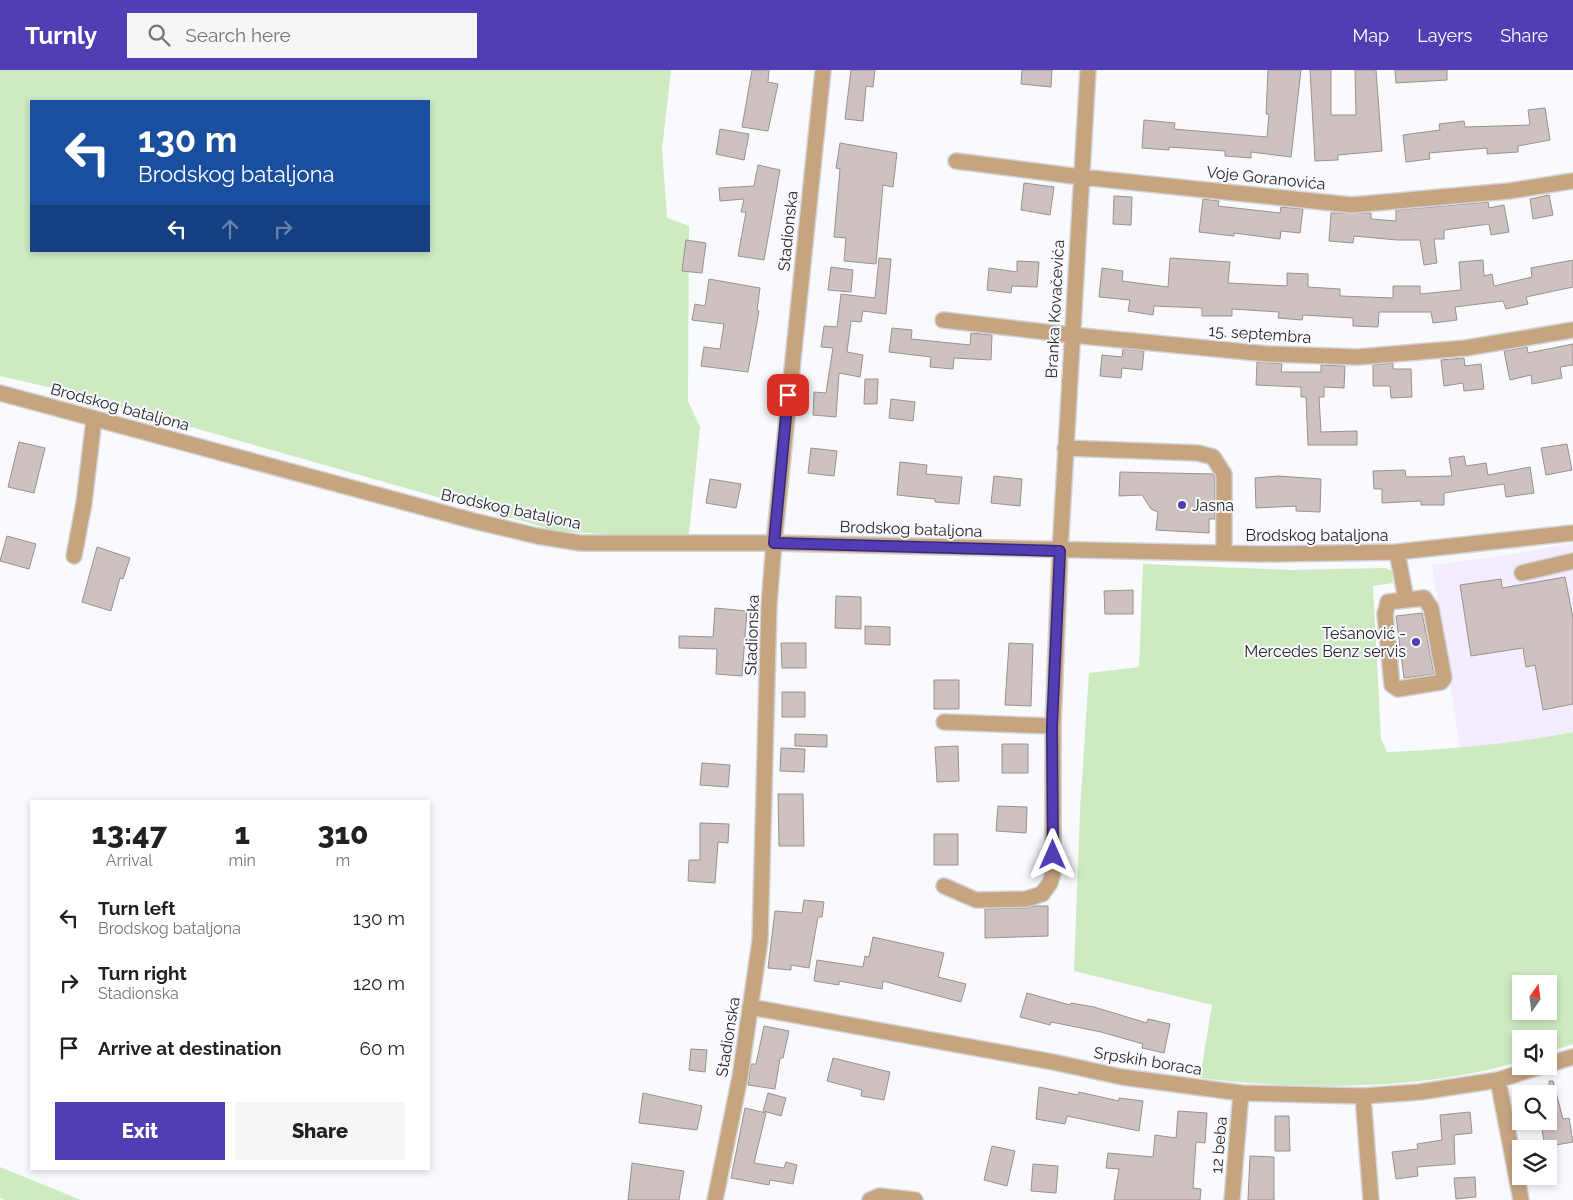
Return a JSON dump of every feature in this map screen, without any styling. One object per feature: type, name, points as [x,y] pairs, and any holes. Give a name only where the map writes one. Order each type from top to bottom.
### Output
[{"type":"street","name":"Stadionska","points":[[714,1200],[740,1077],[760,941],[770,604],[774,543],[823,70]]},
{"type":"street","name":"Branka Kovačevića","points":[[1060,551],[1071,335],[1088,70]]},
{"type":"street","name":"Voje Goranovića","points":[[956,161],[1081,177],[1352,205],[1509,191],[1573,181]]},
{"type":"street","name":"15. septembra","points":[[943,320],[1071,335],[1268,354],[1358,357],[1466,348],[1573,330]]},
{"type":"street","name":"Brodskog bataljona","points":[[0,393],[324,482],[537,536],[580,543],[774,543],[1060,551],[1224,551],[1262,554],[1397,552],[1573,533]]},
{"type":"street","points":[[74,556],[84,503],[94,419]]},
{"type":"street","points":[[1065,448],[1198,453],[1213,457],[1224,474],[1224,551]]},
{"type":"street","points":[[944,886],[976,900],[1026,900],[1042,894],[1050,883],[1053,873],[1052,726],[1060,551]]},
{"type":"street","points":[[1397,552],[1406,598]]},
{"type":"street","points":[[1522,573],[1573,561]]},
{"type":"street","points":[[1406,598],[1424,598],[1431,608],[1444,678],[1441,682],[1398,689],[1392,685],[1385,614],[1388,602],[1406,598]]},
{"type":"street","points":[[944,722],[1052,726]]},
{"type":"street","name":"Srpskih boraca","points":[[750,1007],[1053,1062],[1122,1077],[1241,1093],[1364,1096],[1420,1092],[1498,1080],[1514,1075]]},
{"type":"street","points":[[1557,1062],[1573,1057]]},
{"type":"street","points":[[1498,1080],[1521,1200]]},
{"type":"street","name":"12 beba","points":[[1232,1200],[1241,1093]]},
{"type":"street","points":[[1364,1096],[1371,1200]]},
{"type":"street","points":[[875,1198],[915,1200]]},
{"type":"shaded area","points":[[1573,543],[1573,732],[1544,738],[1460,748],[1432,565],[1502,556]]},
{"type":"green space","points":[[0,70],[671,70],[662,149],[667,218],[689,226],[688,401],[700,427],[689,534],[618,535],[557,531],[57,389],[0,376]]},
{"type":"green space","points":[[1143,564],[1293,570],[1385,568],[1392,571],[1393,583],[1373,586],[1381,739],[1387,752],[1527,740],[1573,732],[1573,1044],[1557,1049],[1557,1030],[1512,1030],[1512,1063],[1483,1071],[1403,1083],[1320,1086],[1279,1085],[1200,1078],[1212,1005],[1074,971],[1080,810],[1089,673],[1139,667]]},
{"type":"green space","points":[[0,1167],[81,1200],[5,1200],[0,1198]]},
{"type":"building","points":[[752,70],[769,70],[768,82],[778,84],[768,131],[742,127]]},
{"type":"building","points":[[851,70],[875,70],[873,87],[866,86],[863,121],[845,119]]},
{"type":"building","points":[[1022,70],[1052,70],[1051,87],[1021,84]]},
{"type":"building","points":[[1268,70],[1301,70],[1291,157],[1251,152],[1251,158],[1225,156],[1225,151],[1169,147],[1169,150],[1142,148],[1144,120],[1175,123],[1174,129],[1267,137],[1269,114],[1266,114]]},
{"type":"building","points":[[1310,70],[1331,70],[1331,115],[1356,115],[1355,70],[1376,70],[1382,151],[1338,155],[1338,160],[1315,161]]},
{"type":"building","points":[[1395,70],[1447,70],[1447,80],[1396,83]]},
{"type":"building","points":[[1545,108],[1550,140],[1518,146],[1518,152],[1487,154],[1487,148],[1429,153],[1430,159],[1406,162],[1403,135],[1440,130],[1439,124],[1464,121],[1465,127],[1530,125],[1528,110]]},
{"type":"building","points":[[720,129],[749,134],[744,160],[716,154]]},
{"type":"building","points":[[840,143],[897,153],[893,187],[883,185],[876,264],[844,261],[846,238],[834,237],[840,169],[836,168]]},
{"type":"building","points":[[758,165],[780,170],[764,260],[738,256],[746,212],[741,212],[744,199],[720,201],[719,188],[754,186]]},
{"type":"building","points":[[1024,183],[1054,187],[1050,215],[1021,210]]},
{"type":"building","points":[[1549,195],[1553,215],[1533,219],[1530,199]]},
{"type":"building","points":[[1114,196],[1132,197],[1131,225],[1113,224]]},
{"type":"building","points":[[1203,199],[1219,201],[1218,206],[1280,213],[1281,207],[1303,209],[1300,233],[1281,231],[1280,239],[1234,233],[1234,236],[1199,232]]},
{"type":"building","points":[[1488,202],[1489,208],[1504,205],[1509,232],[1491,235],[1489,224],[1444,230],[1444,239],[1434,239],[1437,263],[1424,265],[1420,240],[1354,236],[1353,243],[1329,241],[1331,213],[1371,213],[1371,219],[1396,221],[1396,210]]},
{"type":"building","points":[[686,240],[706,243],[702,273],[682,271]]},
{"type":"building","points":[[879,258],[891,259],[886,314],[863,311],[861,322],[851,321],[847,352],[863,355],[860,377],[839,373],[836,417],[813,415],[814,392],[826,393],[833,348],[821,347],[824,326],[837,327],[841,294],[875,298]]},
{"type":"building","points":[[1170,258],[1230,262],[1228,283],[1287,286],[1287,273],[1308,274],[1308,287],[1340,289],[1340,296],[1393,298],[1393,286],[1420,286],[1420,294],[1461,290],[1459,262],[1483,260],[1484,276],[1492,274],[1494,286],[1532,277],[1531,268],[1573,260],[1573,287],[1526,297],[1528,304],[1506,309],[1503,301],[1455,307],[1457,320],[1433,323],[1431,312],[1379,312],[1378,327],[1353,326],[1353,318],[1303,315],[1302,320],[1278,318],[1279,312],[1232,309],[1232,316],[1202,316],[1202,308],[1154,306],[1153,315],[1128,311],[1130,300],[1099,297],[1102,268],[1123,271],[1122,281],[1168,287]]},
{"type":"building","points":[[1017,261],[1039,262],[1037,287],[1012,286],[1011,293],[987,290],[989,268],[1017,272]]},
{"type":"building","points":[[831,267],[853,270],[851,292],[828,290]]},
{"type":"building","points":[[709,279],[760,288],[757,310],[759,311],[748,372],[701,366],[704,347],[720,349],[724,324],[692,320],[695,304],[705,306]]},
{"type":"building","points":[[892,328],[912,330],[911,339],[970,345],[971,333],[992,335],[991,360],[954,358],[953,369],[930,367],[931,357],[889,352]]},
{"type":"building","points":[[1573,344],[1573,365],[1560,367],[1562,378],[1532,384],[1531,375],[1510,380],[1504,351],[1527,347],[1528,353]]},
{"type":"building","points":[[1123,349],[1144,351],[1142,370],[1122,368],[1121,378],[1100,376],[1102,355],[1122,357]]},
{"type":"building","points":[[1464,358],[1465,366],[1481,364],[1484,389],[1464,391],[1463,383],[1444,386],[1441,360]]},
{"type":"building","points":[[1257,362],[1282,364],[1281,372],[1321,372],[1321,365],[1345,366],[1344,388],[1324,387],[1324,397],[1319,397],[1321,432],[1357,431],[1357,445],[1308,445],[1306,397],[1301,397],[1301,387],[1256,385]]},
{"type":"building","points":[[1393,363],[1393,369],[1411,369],[1412,397],[1391,398],[1390,386],[1373,386],[1373,365]]},
{"type":"building","points":[[865,379],[878,379],[877,404],[864,404]]},
{"type":"building","points":[[891,399],[915,402],[913,421],[889,418]]},
{"type":"building","points":[[19,442],[45,448],[34,493],[8,487]]},
{"type":"building","points":[[1567,444],[1572,470],[1546,475],[1541,448]]},
{"type":"building","points":[[811,448],[837,451],[834,476],[808,473]]},
{"type":"building","points":[[1464,456],[1466,466],[1486,463],[1488,475],[1530,467],[1534,493],[1506,497],[1504,484],[1444,493],[1444,505],[1421,505],[1421,501],[1382,503],[1382,489],[1374,489],[1373,471],[1405,470],[1406,477],[1452,476],[1449,458]]},
{"type":"building","points":[[900,462],[927,465],[926,474],[962,477],[959,504],[935,502],[935,499],[897,495]]},
{"type":"building","name":"Jasna","points":[[1120,472],[1213,474],[1215,477],[1215,519],[1209,519],[1209,533],[1156,530],[1158,512],[1151,509],[1142,495],[1119,496]]},
{"type":"building","points":[[994,476],[1022,479],[1020,506],[991,503]]},
{"type":"building","points":[[1278,476],[1321,479],[1320,512],[1296,511],[1296,506],[1256,508],[1255,478]]},
{"type":"building","points":[[710,479],[741,484],[736,508],[706,503]]},
{"type":"building","points":[[7,536],[36,544],[29,569],[0,561]]},
{"type":"building","points":[[97,547],[130,558],[123,579],[120,578],[111,611],[82,602]]},
{"type":"building","points":[[1565,577],[1573,618],[1573,704],[1543,710],[1535,665],[1526,667],[1523,648],[1471,656],[1460,585],[1501,579],[1502,588]]},
{"type":"building","points":[[1133,590],[1133,614],[1105,614],[1104,591]]},
{"type":"building","points":[[836,596],[861,597],[861,629],[835,628]]},
{"type":"building","points":[[715,608],[747,611],[742,676],[716,674],[717,649],[679,648],[679,636],[713,637]]},
{"type":"building","points":[[1422,613],[1434,674],[1404,678],[1396,616]]},
{"type":"building","points":[[865,626],[890,627],[890,645],[865,644]]},
{"type":"building","points":[[781,643],[806,643],[806,668],[782,668]]},
{"type":"building","points":[[1009,643],[1033,644],[1031,706],[1005,705]]},
{"type":"building","points":[[934,680],[959,680],[959,709],[934,709]]},
{"type":"building","points":[[782,692],[805,692],[805,717],[782,717]]},
{"type":"building","points":[[795,734],[827,735],[827,747],[795,746]]},
{"type":"building","points":[[1002,744],[1028,744],[1028,773],[1002,773]]},
{"type":"building","points":[[958,746],[959,781],[937,782],[935,747]]},
{"type":"building","points":[[781,748],[805,749],[804,772],[780,771]]},
{"type":"building","points":[[702,763],[730,765],[728,787],[700,785]]},
{"type":"building","points":[[778,794],[803,794],[804,846],[779,846]]},
{"type":"building","points":[[998,806],[1027,807],[1026,833],[996,831]]},
{"type":"building","points":[[700,823],[729,824],[728,843],[718,842],[715,883],[688,881],[689,860],[700,860]]},
{"type":"building","points":[[934,834],[958,834],[958,865],[934,865]]},
{"type":"building","points":[[804,900],[824,902],[822,917],[818,917],[809,968],[791,965],[791,970],[768,968],[775,911],[802,913]]},
{"type":"building","points":[[1048,906],[1048,936],[985,938],[985,909]]},
{"type":"building","points":[[873,937],[944,953],[938,977],[966,984],[961,1002],[883,981],[882,989],[839,981],[839,985],[814,981],[817,960],[863,967],[865,956],[869,957]]},
{"type":"building","points":[[1027,993],[1070,1005],[1071,1003],[1094,1007],[1147,1023],[1148,1019],[1170,1024],[1164,1053],[1142,1048],[1143,1044],[1101,1032],[1051,1022],[1050,1025],[1020,1017]]},
{"type":"building","points":[[764,1026],[789,1031],[783,1058],[780,1058],[775,1089],[748,1085],[751,1064],[756,1064]]},
{"type":"building","points":[[691,1049],[707,1050],[705,1072],[689,1070]]},
{"type":"building","points":[[833,1058],[890,1072],[884,1100],[861,1096],[862,1090],[827,1081]]},
{"type":"building","points":[[1549,1081],[1553,1081],[1554,1085],[1549,1085]]},
{"type":"building","points":[[1039,1087],[1078,1095],[1079,1092],[1119,1101],[1119,1098],[1143,1101],[1139,1131],[1067,1116],[1065,1124],[1036,1119]]},
{"type":"building","points":[[643,1093],[702,1106],[697,1130],[639,1123]]},
{"type":"building","points":[[768,1093],[786,1098],[781,1116],[763,1111]]},
{"type":"building","points":[[1557,1096],[1563,1119],[1569,1118],[1573,1142],[1557,1145],[1557,1140],[1544,1140],[1542,1130],[1557,1130]]},
{"type":"building","points":[[745,1108],[766,1113],[754,1163],[784,1168],[786,1162],[797,1165],[793,1184],[770,1180],[769,1185],[731,1178]]},
{"type":"building","points":[[1178,1111],[1207,1113],[1205,1143],[1196,1142],[1193,1188],[1201,1189],[1200,1200],[1114,1200],[1119,1169],[1106,1168],[1108,1153],[1153,1157],[1155,1135],[1176,1138]]},
{"type":"building","points":[[1470,1112],[1472,1133],[1454,1135],[1455,1164],[1417,1167],[1418,1176],[1396,1179],[1392,1152],[1418,1149],[1417,1144],[1442,1140],[1440,1115]]},
{"type":"building","points":[[1275,1116],[1289,1116],[1290,1151],[1275,1151]]},
{"type":"building","points":[[992,1146],[1015,1151],[1007,1186],[984,1180]]},
{"type":"building","points":[[1250,1156],[1274,1157],[1274,1200],[1248,1200]]},
{"type":"building","points":[[632,1163],[684,1171],[679,1200],[628,1200]]},
{"type":"building","points":[[1033,1164],[1058,1166],[1056,1193],[1031,1191]]},
{"type":"building","points":[[1475,1177],[1476,1197],[1456,1199],[1454,1178]]},
{"type":"place","name":"Jasna","points":[[1182,505]]},
{"type":"place","name":"Tešanović - Mercedes Benz servis","points":[[1416,642]]},
{"type":"route","points":[[788,395],[774,543],[1060,551],[1052,726],[1053,855]]}]
